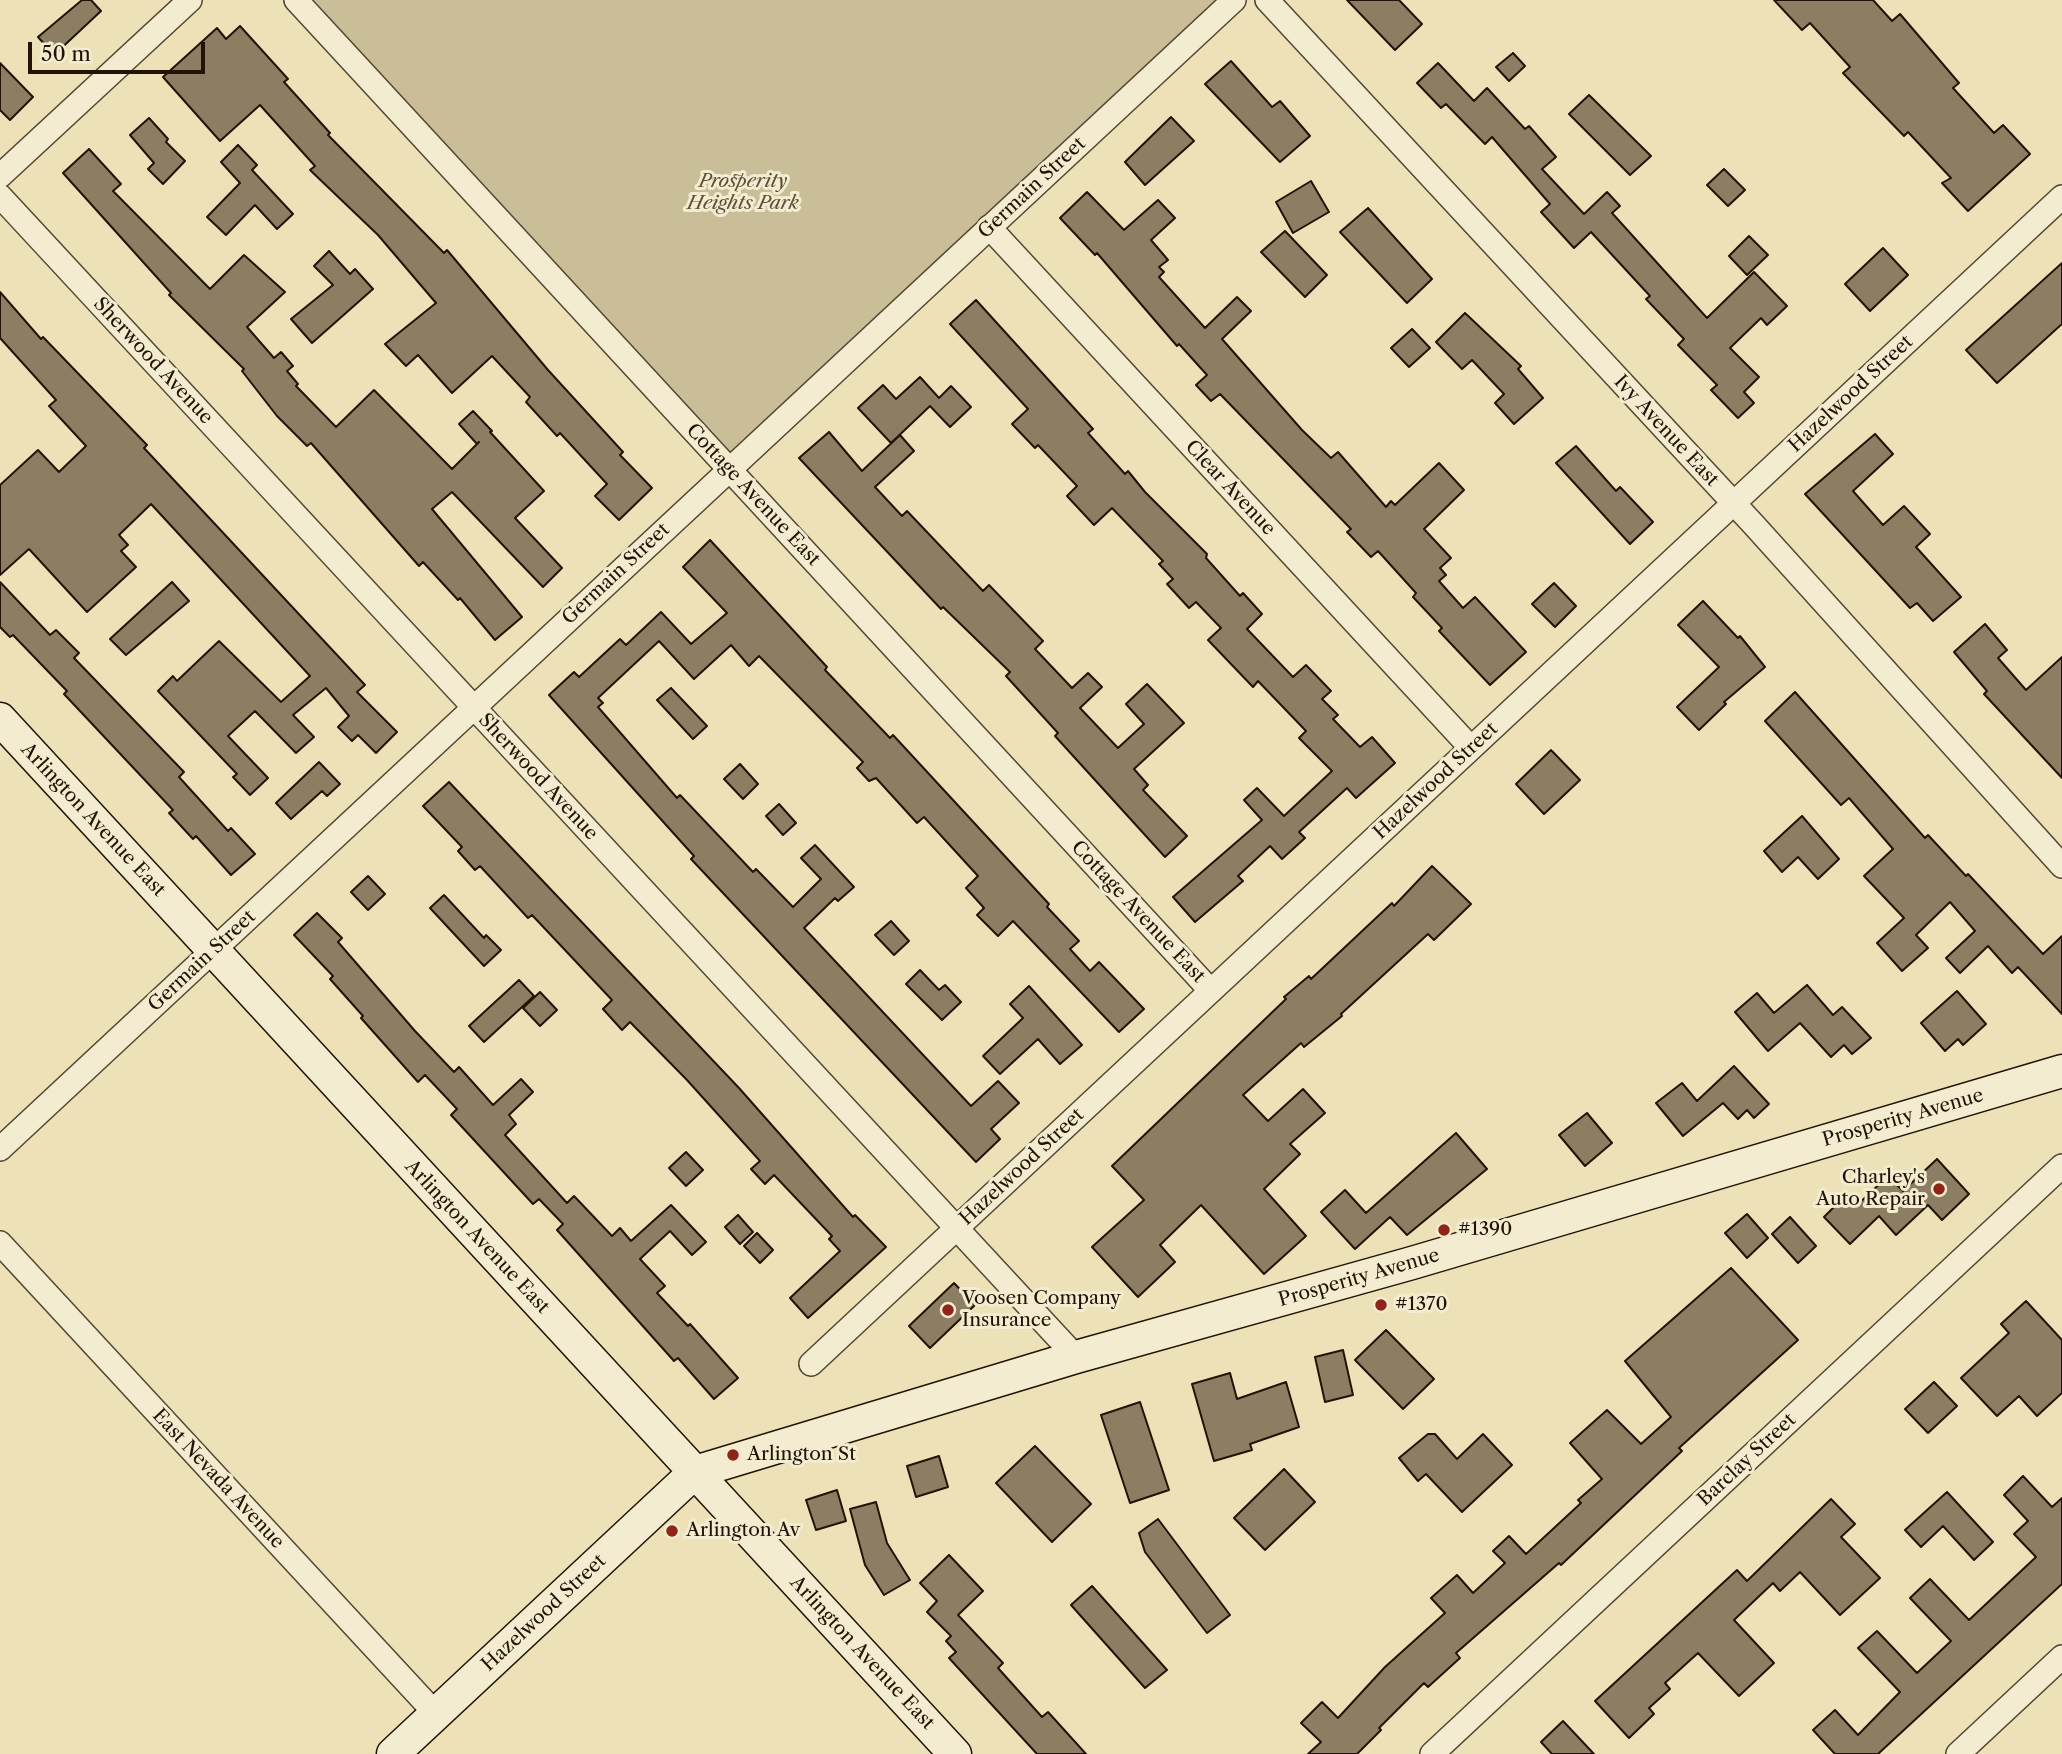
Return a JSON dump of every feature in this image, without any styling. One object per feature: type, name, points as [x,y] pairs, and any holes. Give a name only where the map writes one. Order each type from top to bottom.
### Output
[{"type":"street","points":[[0,176],[190,0]]},
{"type":"street","name":"Cottage Avenue East","points":[[296,0],[1211,991]]},
{"type":"street","name":"Germain Street","points":[[0,1149],[1234,0]]},
{"type":"street","name":"Ivy Avenue East","points":[[1267,0],[1734,503],[2062,866]]},
{"type":"street","name":"Sherwood Avenue","points":[[0,196],[1076,1357]]},
{"type":"street","name":"Hazelwood Street","points":[[811,1364],[2062,197]]},
{"type":"street","name":"Clear Avenue","points":[[989,227],[1471,748]]},
{"type":"street","name":"Arlington Avenue East","points":[[0,719],[955,1754]]},
{"type":"street","name":"Prosperity Avenue","points":[[695,1472],[1076,1357],[1387,1270],[2062,1071]]},
{"type":"street","name":"Barclay Street","points":[[1432,1754],[2062,1166]]},
{"type":"street","name":"East Nevada Avenue","points":[[0,1243],[436,1714]]},
{"type":"street","name":"Hazelwood Street","points":[[393,1754],[695,1472]]},
{"type":"street","points":[[1958,1754],[2062,1657]]},
{"type":"green space","name":"Prosperity Heights Park","points":[[314,0],[1234,0],[729,469]]},
{"type":"building","points":[[82,0],[91,0],[101,11],[54,55],[38,37]]},
{"type":"building","points":[[1347,0],[1399,0],[1422,24],[1395,50]]},
{"type":"building","points":[[1774,0],[1873,0],[1892,21],[1900,14],[1959,83],[1953,88],[1994,133],[2003,125],[2030,154],[1968,211],[1942,183],[1951,178],[1908,132],[1904,136],[1843,73],[1850,67],[1810,23],[1802,30]]},
{"type":"building","points":[[240,26],[288,79],[284,82],[330,133],[328,135],[444,253],[447,250],[548,370],[623,452],[620,455],[652,488],[619,520],[595,496],[607,484],[560,433],[557,436],[526,402],[530,397],[492,356],[452,393],[418,355],[406,366],[385,344],[436,303],[378,235],[310,170],[315,166],[260,105],[220,141],[163,77],[217,28],[226,39]]},
{"type":"building","points":[[1513,53],[1525,66],[1509,81],[1496,67]]},
{"type":"building","points":[[1231,61],[1272,107],[1280,101],[1310,136],[1280,162],[1205,84]]},
{"type":"building","points":[[0,63],[33,97],[10,120],[0,110]]},
{"type":"building","points":[[1438,63],[1474,101],[1487,88],[1525,129],[1529,126],[1556,157],[1542,169],[1584,214],[1607,192],[1620,206],[1612,213],[1707,318],[1754,272],[1787,306],[1767,325],[1761,318],[1730,348],[1759,377],[1744,392],[1754,403],[1738,418],[1711,390],[1717,385],[1678,345],[1684,339],[1646,299],[1650,296],[1591,232],[1574,248],[1541,212],[1550,204],[1492,137],[1485,144],[1446,104],[1441,108],[1417,83]]},
{"type":"building","points":[[1589,95],[1651,156],[1630,175],[1569,114]]},
{"type":"building","points":[[1171,117],[1194,141],[1145,185],[1125,162]]},
{"type":"building","points":[[149,118],[168,139],[166,142],[185,161],[163,184],[148,169],[154,163],[130,135]]},
{"type":"building","points":[[238,145],[257,165],[252,170],[293,214],[277,229],[255,205],[226,235],[207,217],[240,183],[221,162]]},
{"type":"building","points":[[89,149],[121,184],[113,191],[210,289],[244,255],[285,292],[247,327],[274,358],[281,352],[293,366],[287,371],[298,384],[296,386],[336,427],[374,390],[452,469],[477,444],[459,424],[473,411],[544,491],[515,518],[562,568],[543,587],[452,492],[432,509],[522,617],[495,640],[460,598],[458,600],[423,562],[419,566],[311,443],[307,446],[277,416],[242,371],[244,369],[169,295],[171,293],[63,173]]},
{"type":"building","points":[[1724,169],[1745,190],[1728,206],[1707,185]]},
{"type":"building","points":[[1311,181],[1329,212],[1293,233],[1276,202]]},
{"type":"building","points":[[1087,192],[1124,230],[1158,200],[1175,218],[1151,240],[1168,260],[1159,267],[1164,272],[1159,277],[1205,328],[1237,297],[1251,311],[1222,339],[1302,430],[1331,458],[1338,452],[1386,507],[1391,501],[1395,505],[1439,463],[1464,490],[1424,529],[1451,558],[1440,568],[1446,575],[1439,581],[1463,608],[1475,597],[1526,652],[1490,685],[1439,631],[1442,628],[1413,597],[1416,593],[1378,551],[1371,557],[1347,532],[1351,529],[1220,394],[1211,401],[1196,385],[1207,375],[1179,344],[1177,346],[1097,253],[1095,255],[1060,218]]},
{"type":"building","points":[[1368,208],[1432,279],[1407,303],[1340,232]]},
{"type":"building","points":[[1285,231],[1327,275],[1305,297],[1261,252]]},
{"type":"building","points":[[1749,236],[1768,255],[1747,275],[1729,256]]},
{"type":"building","points":[[1883,248],[1908,275],[1870,311],[1845,284]]},
{"type":"building","points":[[329,251],[350,274],[355,269],[373,289],[312,343],[291,319],[333,285],[314,266]]},
{"type":"building","points":[[2062,263],[2062,324],[1997,383],[1966,350]]},
{"type":"building","points":[[0,292],[41,339],[43,337],[147,445],[144,448],[365,685],[357,692],[397,732],[376,753],[358,735],[352,741],[338,727],[349,716],[326,688],[293,715],[314,737],[296,753],[255,711],[228,736],[268,778],[250,795],[233,777],[237,774],[158,691],[173,676],[177,681],[219,641],[281,702],[310,676],[151,504],[119,535],[128,545],[121,551],[136,567],[87,612],[29,549],[0,575],[0,485],[38,450],[59,472],[86,446],[49,406],[56,400],[0,338]]},
{"type":"building","points":[[976,300],[1093,429],[1088,433],[1125,474],[1128,471],[1145,492],[1207,554],[1206,558],[1240,596],[1243,593],[1262,614],[1247,629],[1293,677],[1306,665],[1331,691],[1322,699],[1338,715],[1333,719],[1360,747],[1372,737],[1395,763],[1356,798],[1347,788],[1299,832],[1305,838],[1282,859],[1270,846],[1238,876],[1243,881],[1195,922],[1173,897],[1262,820],[1244,800],[1257,788],[1284,816],[1332,771],[1299,738],[1306,731],[1258,681],[1253,687],[1208,640],[1221,628],[1196,602],[1189,608],[1167,584],[1173,579],[1159,564],[1163,561],[1112,508],[1094,525],[1067,496],[1077,486],[1038,445],[1035,448],[1012,424],[1028,409],[950,324]]},
{"type":"building","points":[[1465,313],[1521,366],[1518,369],[1543,398],[1514,424],[1495,403],[1504,394],[1472,360],[1462,369],[1436,342]]},
{"type":"building","points":[[1412,329],[1430,348],[1409,367],[1391,348]]},
{"type":"building","points":[[920,377],[939,398],[951,386],[971,407],[950,427],[930,406],[891,443],[858,408],[883,385],[896,399]]},
{"type":"building","points":[[829,432],[862,471],[900,435],[914,451],[875,487],[902,516],[907,511],[983,591],[989,585],[1043,641],[1035,649],[1072,688],[1088,673],[1102,687],[1080,708],[1118,748],[1144,724],[1126,704],[1147,684],[1184,723],[1134,769],[1148,785],[1143,790],[1187,836],[1165,857],[1055,736],[1058,733],[1006,676],[1010,672],[943,607],[941,609],[799,458]]},
{"type":"building","points":[[1875,434],[1893,454],[1853,491],[1883,525],[1904,506],[1930,534],[1916,547],[1961,597],[1933,621],[1917,603],[1910,608],[1805,494]]},
{"type":"building","points":[[1576,446],[1616,491],[1620,487],[1653,522],[1630,544],[1556,463]]},
{"type":"building","points":[[710,540],[827,667],[825,670],[890,738],[893,735],[1049,904],[1047,907],[1079,941],[1070,949],[1090,971],[1099,962],[1144,1009],[1119,1032],[1013,921],[998,936],[977,915],[984,908],[966,888],[978,876],[924,817],[917,823],[876,778],[869,781],[857,768],[863,762],[759,656],[749,666],[731,645],[694,679],[659,641],[598,698],[603,703],[598,707],[677,798],[680,795],[753,872],[756,869],[793,907],[821,879],[801,858],[815,845],[854,887],[838,901],[835,898],[804,928],[971,1106],[998,1081],[1019,1103],[991,1129],[1000,1139],[976,1162],[691,859],[694,856],[549,695],[574,672],[579,677],[620,639],[626,645],[661,612],[691,644],[727,613],[683,567]]},
{"type":"building","points":[[0,582],[50,635],[56,630],[79,653],[74,658],[184,772],[179,777],[228,831],[231,828],[255,854],[231,875],[196,836],[193,839],[169,813],[173,810],[64,694],[67,691],[13,635],[10,637],[0,627]]},
{"type":"building","points":[[172,582],[189,601],[126,655],[110,639]]},
{"type":"building","points":[[1554,583],[1576,606],[1555,627],[1532,604]]},
{"type":"building","points":[[1703,601],[1738,638],[1740,636],[1765,667],[1724,702],[1726,704],[1699,730],[1677,707],[1719,667],[1678,625]]},
{"type":"building","points":[[1985,624],[2007,650],[1998,658],[2026,690],[2062,657],[2062,778],[1984,694],[1987,691],[1954,652]]},
{"type":"building","points":[[671,688],[707,726],[693,739],[657,700]]},
{"type":"building","points":[[1795,692],[1925,838],[1928,835],[1966,876],[1968,874],[2043,954],[2062,936],[2062,1014],[2018,967],[2012,973],[1988,946],[1960,973],[1946,958],[1975,931],[1950,902],[1916,935],[1928,948],[1902,971],[1877,943],[1904,918],[1864,876],[1893,849],[1849,798],[1841,805],[1765,721]]},
{"type":"building","points":[[1551,750],[1580,780],[1544,814],[1516,784]]},
{"type":"building","points":[[319,762],[340,784],[327,796],[322,791],[291,819],[276,803]]},
{"type":"building","points":[[740,764],[758,784],[743,799],[724,779]]},
{"type":"building","points":[[449,782],[739,1088],[853,1217],[855,1215],[886,1247],[808,1318],[790,1298],[840,1251],[829,1239],[832,1236],[774,1175],[765,1184],[751,1169],[760,1161],[687,1080],[630,1022],[622,1030],[603,1009],[612,1000],[532,915],[528,918],[480,866],[475,870],[458,851],[462,847],[423,806]]},
{"type":"building","points":[[779,804],[796,823],[783,835],[766,816]]},
{"type":"building","points":[[1802,816],[1839,859],[1818,879],[1798,857],[1782,872],[1764,851]]},
{"type":"building","points":[[1432,866],[1471,904],[1434,940],[1428,934],[1341,1014],[1342,1016],[1304,1047],[1301,1043],[1243,1095],[1268,1121],[1303,1089],[1325,1113],[1290,1144],[1300,1154],[1264,1189],[1306,1236],[1264,1274],[1201,1205],[1160,1245],[1175,1262],[1138,1297],[1092,1247],[1144,1200],[1112,1166],[1286,999],[1284,997],[1309,976],[1311,979],[1392,903],[1394,906]]},
{"type":"building","points":[[368,876],[385,894],[368,910],[351,892]]},
{"type":"building","points":[[444,895],[484,938],[486,935],[501,950],[484,966],[430,908]]},
{"type":"building","points":[[317,913],[342,938],[338,942],[415,1031],[454,1072],[459,1067],[493,1105],[521,1079],[533,1092],[509,1115],[516,1124],[505,1135],[567,1203],[574,1196],[612,1236],[620,1228],[631,1241],[671,1205],[706,1242],[692,1255],[670,1231],[640,1259],[665,1286],[657,1293],[688,1326],[690,1324],[738,1378],[714,1399],[678,1358],[674,1361],[557,1230],[563,1224],[539,1199],[533,1204],[451,1115],[457,1109],[425,1075],[418,1082],[361,1018],[363,1016],[330,979],[333,976],[294,935]]},
{"type":"building","points":[[891,921],[909,941],[894,955],[875,935]]},
{"type":"building","points":[[920,970],[939,990],[945,985],[961,1002],[942,1020],[906,984]]},
{"type":"building","points":[[519,980],[534,996],[484,1042],[469,1026]]},
{"type":"building","points":[[1807,985],[1833,1015],[1842,1007],[1871,1038],[1852,1054],[1844,1045],[1831,1057],[1800,1023],[1768,1051],[1735,1012],[1757,993],[1774,1013]]},
{"type":"building","points":[[1029,986],[1082,1045],[1060,1064],[1038,1039],[1000,1074],[983,1056],[1023,1018],[1010,1004]]},
{"type":"building","points":[[1957,991],[1986,1024],[1963,1045],[1958,1039],[1945,1051],[1921,1023]]},
{"type":"building","points":[[540,992],[557,1010],[540,1026],[523,1008]]},
{"type":"building","points":[[1734,1066],[1769,1104],[1754,1118],[1747,1110],[1738,1119],[1723,1103],[1683,1136],[1656,1103],[1682,1083],[1697,1101]]},
{"type":"building","points":[[1587,1113],[1612,1143],[1585,1166],[1559,1135]]},
{"type":"building","points":[[1456,1133],[1487,1169],[1407,1235],[1390,1217],[1355,1249],[1321,1212],[1345,1190],[1366,1213]]},
{"type":"building","points":[[686,1152],[703,1170],[686,1186],[669,1168]]},
{"type":"building","points":[[1937,1159],[1969,1194],[1942,1220],[1928,1205],[1896,1235],[1879,1216],[1850,1244],[1824,1217],[1845,1196],[1855,1207],[1888,1176],[1903,1191]]},
{"type":"building","points":[[1747,1214],[1768,1238],[1747,1258],[1725,1233]]},
{"type":"building","points":[[738,1215],[753,1232],[740,1244],[725,1227]]},
{"type":"building","points":[[1790,1217],[1816,1246],[1798,1263],[1772,1234]]},
{"type":"building","points":[[757,1233],[773,1250],[760,1263],[744,1246]]},
{"type":"building","points":[[1731,1268],[1798,1340],[1679,1448],[1682,1451],[1561,1565],[1559,1563],[1456,1653],[1460,1658],[1428,1687],[1424,1683],[1357,1754],[1308,1754],[1321,1742],[1301,1723],[1322,1702],[1338,1718],[1385,1667],[1445,1613],[1431,1598],[1457,1575],[1473,1593],[1505,1563],[1493,1551],[1509,1536],[1526,1554],[1581,1503],[1578,1500],[1602,1479],[1570,1443],[1607,1410],[1641,1444],[1671,1417],[1625,1361]]},
{"type":"building","name":"Voosen Company Insurance","points":[[954,1283],[975,1305],[930,1348],[909,1326]]},
{"type":"building","points":[[2026,1301],[2062,1340],[2062,1393],[2037,1416],[2019,1396],[1997,1416],[1961,1378],[2009,1333],[2001,1324]]},
{"type":"building","points":[[1386,1330],[1434,1379],[1403,1409],[1355,1360]]},
{"type":"building","points":[[1343,1350],[1353,1395],[1325,1402],[1315,1357]]},
{"type":"building","points":[[1230,1373],[1237,1399],[1286,1382],[1299,1427],[1250,1444],[1252,1450],[1214,1461],[1192,1384]]},
{"type":"building","points":[[1934,1382],[1957,1406],[1928,1433],[1905,1409]]},
{"type":"building","points":[[1140,1402],[1169,1490],[1130,1503],[1101,1415]]},
{"type":"building","points":[[1428,1434],[1435,1434],[1457,1459],[1483,1434],[1512,1465],[1462,1512],[1426,1474],[1418,1481],[1399,1458]]},
{"type":"building","points":[[1035,1446],[1091,1504],[1052,1542],[996,1483]]},
{"type":"building","points":[[939,1456],[948,1487],[916,1497],[907,1466]]},
{"type":"building","points":[[1284,1469],[1315,1502],[1265,1550],[1234,1518]]},
{"type":"building","points":[[2023,1476],[2052,1507],[2062,1498],[2062,1584],[1878,1754],[1835,1754],[1813,1730],[1835,1710],[1858,1735],[1900,1692],[1858,1648],[1877,1631],[1917,1673],[1951,1641],[1910,1598],[1930,1579],[1969,1620],[2036,1557],[2014,1534],[2028,1521],[2004,1495]]},
{"type":"building","points":[[837,1490],[846,1521],[816,1530],[806,1500]]},
{"type":"building","points":[[1947,1492],[1993,1542],[1974,1560],[1943,1526],[1921,1547],[1905,1530]]},
{"type":"building","points":[[1831,1499],[1855,1524],[1841,1537],[1880,1578],[1840,1615],[1800,1572],[1780,1591],[1773,1583],[1734,1620],[1774,1663],[1739,1696],[1698,1653],[1665,1683],[1670,1689],[1649,1708],[1654,1714],[1629,1738],[1595,1701],[1737,1570],[1747,1581]]},
{"type":"building","points":[[876,1502],[887,1543],[910,1580],[884,1595],[865,1565],[850,1509]]},
{"type":"building","points":[[1158,1519],[1230,1615],[1207,1633],[1145,1552],[1139,1533]]},
{"type":"building","points":[[949,1555],[983,1591],[958,1615],[1003,1663],[998,1668],[1042,1717],[1048,1712],[1086,1754],[1037,1754],[949,1658],[956,1652],[946,1641],[951,1636],[927,1612],[937,1601],[920,1583]]},
{"type":"building","points":[[1092,1586],[1167,1670],[1145,1688],[1071,1605]]},
{"type":"building","points":[[1563,1721],[1594,1754],[1552,1754],[1541,1742]]},
{"type":"place","name":"Charley's Auto Repair","points":[[1939,1189]]},
{"type":"place","name":"#1390","points":[[1444,1230]]},
{"type":"place","name":"#1370","points":[[1381,1305]]},
{"type":"place","name":"Voosen Company Insurance","points":[[948,1310]]},
{"type":"place","name":"Arlington St","points":[[733,1455]]},
{"type":"place","name":"Arlington Av","points":[[672,1531]]}]
